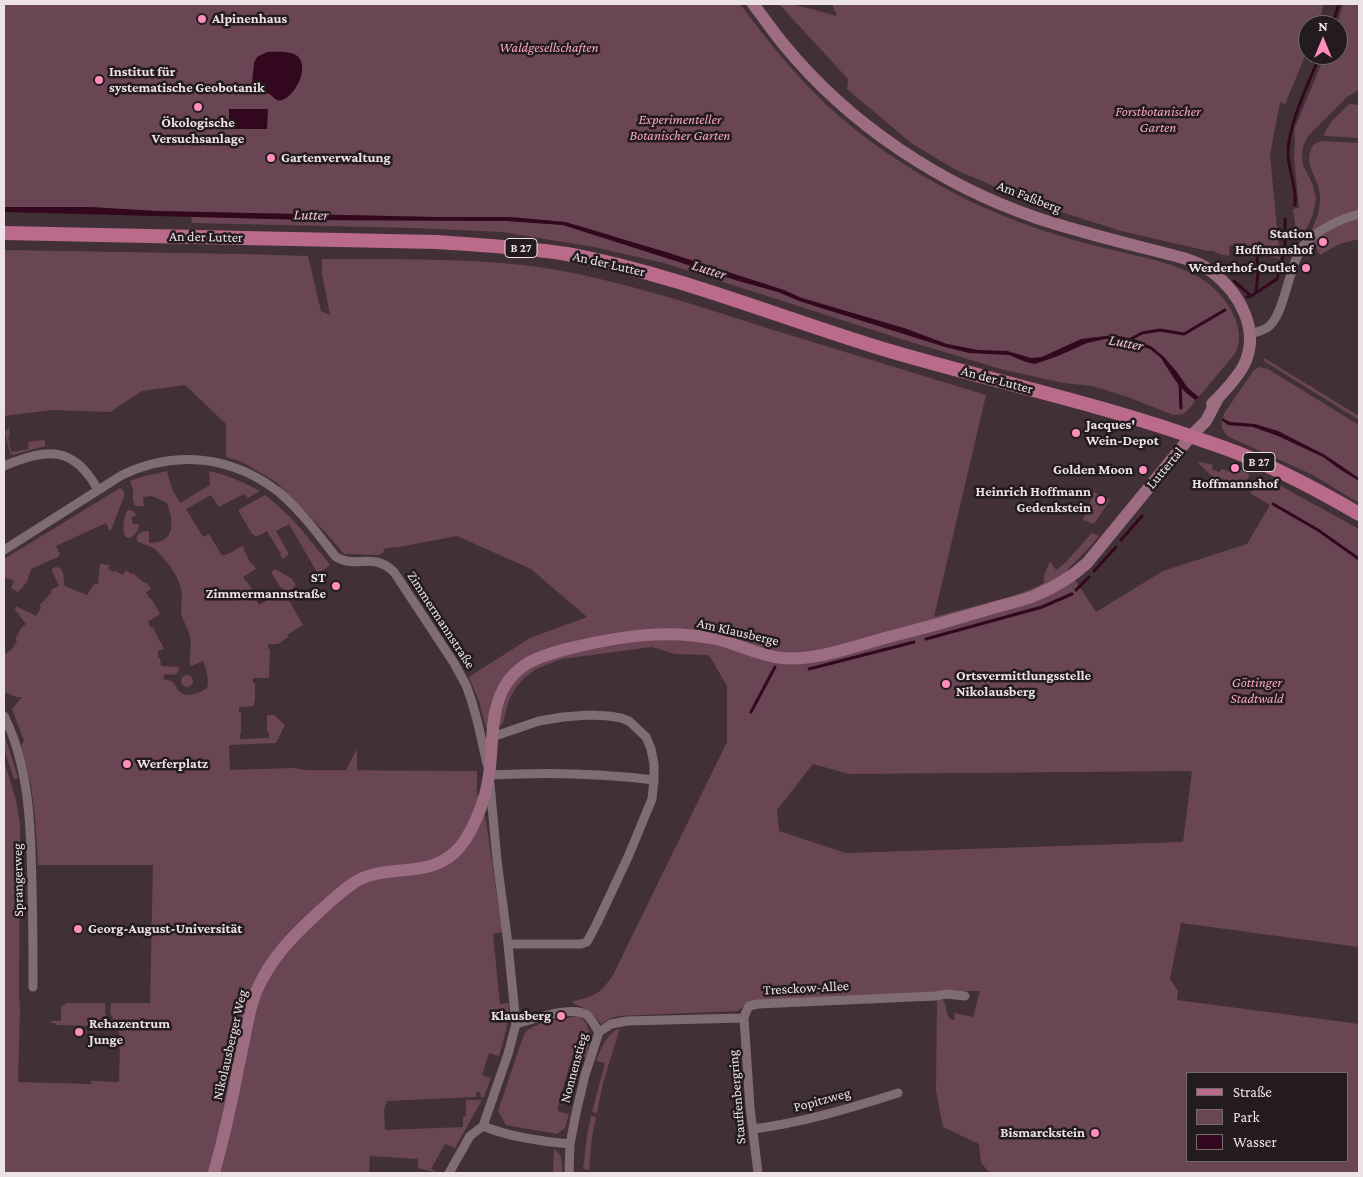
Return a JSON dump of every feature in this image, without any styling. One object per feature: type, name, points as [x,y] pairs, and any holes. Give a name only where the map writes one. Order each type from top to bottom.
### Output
[{"type":"main road","name":"An der Lutter","points":[[4,233],[398,240],[504,246],[567,254],[630,268],[883,348],[1094,405],[1191,436]]},
{"type":"main road","name":"Luttertal","points":[[1191,436],[1238,453],[1293,478],[1359,514]]},
{"type":"street","name":"Am Faßberg","points":[[753,4],[785,46],[822,86],[857,118],[901,151],[961,185],[1035,217],[1183,258],[1204,266],[1227,286],[1238,300],[1246,316],[1250,344],[1243,365],[1202,419],[1195,422],[1191,436]]},
{"type":"street","points":[[1250,334],[1272,324],[1297,256],[1304,246],[1314,236],[1334,223],[1359,214]]},
{"type":"street","name":"Luttertal","points":[[1051,588],[1067,580],[1087,563],[1191,436]]},
{"type":"street","points":[[4,466],[38,454],[62,455],[79,463],[88,472],[98,490]]},
{"type":"street","name":"Zimmermannstraße","points":[[4,550],[98,490],[129,472],[152,464],[181,459],[204,460],[221,463],[249,473],[280,493],[310,524],[335,556],[350,562],[375,562],[388,566],[394,572],[454,663],[466,685],[478,724],[489,776]]},
{"type":"street","name":"Am Klausberge","points":[[516,1024],[489,776],[494,716],[498,701],[509,680],[518,670],[528,663],[553,653],[596,642],[642,635],[689,635],[720,640],[769,656],[802,658],[834,652],[938,625],[1035,596],[1051,588]]},
{"type":"street","points":[[492,737],[538,721],[562,717],[589,715],[621,718],[629,721],[646,737],[654,764],[652,799],[587,942],[581,944],[508,944]]},
{"type":"street","name":"Sprangerweg","points":[[4,716],[17,751],[28,801],[32,859],[33,987]]},
{"type":"street","points":[[489,776],[571,775],[632,777],[654,780]]},
{"type":"street","name":"Nikolausberger Weg","points":[[214,1173],[250,1013],[256,992],[272,963],[289,940],[330,902],[356,882],[378,873],[426,868],[451,856],[462,845],[470,832],[483,799],[489,776]]},
{"type":"street","name":"Tresckow-Allee","points":[[744,1018],[749,1006],[758,1004],[946,994],[965,996]]},
{"type":"street","name":"Nonnenstieg","points":[[516,1024],[568,1011],[577,1011],[586,1015],[599,1032],[585,1075],[570,1144],[569,1173]]},
{"type":"street","points":[[599,1032],[611,1024],[627,1021],[744,1018]]},
{"type":"street","name":"Stauffenbergring","points":[[744,1018],[750,1107],[758,1173]]},
{"type":"street","points":[[449,1173],[470,1136],[483,1126],[508,1054],[516,1024]]},
{"type":"street","name":"Popitzweg","points":[[752,1129],[776,1126],[898,1093]]},
{"type":"street","points":[[483,1126],[512,1134],[570,1144]]},
{"type":"green space","name":"Experimenteller Botanischer Garten","points":[[4,4],[740,4],[775,49],[826,104],[863,136],[913,170],[967,200],[1023,224],[1059,236],[1161,262],[1185,270],[1206,282],[1213,287],[1231,310],[1238,328],[1237,350],[1187,411],[1183,414],[1173,415],[1128,397],[1092,386],[1064,383],[1004,370],[664,263],[594,247],[502,232],[192,223],[191,216],[309,220],[507,221],[563,225],[665,257],[607,234],[565,222],[509,217],[156,211],[89,207],[4,207]]},
{"type":"green space","name":"Forstbotanischer Garten","points":[[779,4],[792,4],[837,16],[832,4],[1324,4],[1321,15],[1298,15],[1298,65],[1301,65],[1285,104],[1280,102],[1270,155],[1280,259],[1230,245],[1229,256],[1219,254],[1213,251],[1121,231],[1033,203],[956,170],[911,143],[847,89],[848,79]]},
{"type":"green space","points":[[1343,4],[1359,4],[1359,88],[1347,97],[1308,136],[1303,147],[1303,165],[1313,185],[1316,199],[1313,214],[1307,228],[1299,232],[1296,230],[1293,209],[1299,208],[1294,158],[1294,130],[1321,65],[1348,65],[1348,15],[1340,15]]},
{"type":"green space","points":[[1349,104],[1359,105],[1359,138],[1325,136],[1324,134],[1331,122]]},
{"type":"green space","points":[[1322,141],[1359,143],[1359,212],[1309,236],[1320,206],[1320,195],[1311,170],[1309,158],[1314,144]]},
{"type":"green space","points":[[1359,217],[1359,239],[1339,244],[1320,255],[1313,242],[1323,232]]},
{"type":"green space","name":"Göttinger Stadtwald","points":[[4,250],[308,256],[321,311],[330,315],[322,274],[322,259],[437,260],[523,265],[580,274],[689,303],[986,395],[934,617],[1005,598],[1044,583],[1044,576],[1050,561],[1056,570],[1064,564],[1092,533],[1099,536],[1068,569],[1096,612],[1163,571],[1247,544],[1270,505],[1250,493],[1265,480],[1279,485],[1359,529],[1359,947],[1181,923],[1170,979],[1178,991],[1177,1000],[1359,1024],[1359,1173],[990,1173],[981,1163],[979,1144],[943,1127],[936,1091],[937,1000],[943,1000],[950,1019],[955,1019],[954,1013],[973,1017],[980,991],[950,991],[748,1003],[738,1011],[619,1016],[601,1024],[591,1013],[571,1002],[595,994],[604,987],[613,975],[727,742],[727,686],[709,655],[675,654],[652,647],[562,659],[536,669],[522,680],[509,700],[503,723],[498,728],[501,706],[513,683],[533,665],[564,654],[681,630],[544,650],[498,686],[491,702],[488,728],[486,728],[479,701],[469,677],[530,638],[587,617],[531,569],[457,536],[387,548],[379,555],[344,554],[276,482],[242,462],[226,457],[226,424],[185,385],[142,391],[110,412],[52,410],[4,416]],"holes":[[[813,764],[849,774],[1192,771],[1183,842],[846,853],[779,831],[777,810]]]},
{"type":"green space","points":[[1264,358],[1359,416],[1359,420],[1264,361]]},
{"type":"green space","points":[[1259,367],[1268,369],[1359,425],[1359,503],[1313,475],[1229,437],[1224,432],[1221,425],[1223,415],[1254,370]]},
{"type":"green space","points":[[9,427],[10,436],[8,437],[11,452],[29,449],[28,442],[43,440],[45,441],[45,446],[13,455],[10,453],[5,432]]},
{"type":"green space","points":[[1198,463],[1213,465],[1212,469],[1219,472],[1222,469],[1233,473],[1236,468],[1249,474],[1249,481],[1244,488],[1212,476]]},
{"type":"green space","points":[[167,471],[172,489],[180,503],[210,485],[209,471],[235,479],[260,491],[248,498],[244,494],[219,507],[211,495],[186,509],[203,537],[209,534],[222,556],[242,546],[256,569],[243,577],[258,600],[259,605],[284,591],[271,572],[275,569],[292,579],[296,585],[286,595],[303,625],[287,635],[288,637],[278,644],[268,644],[268,649],[270,649],[269,678],[253,678],[253,683],[255,683],[254,706],[239,707],[239,712],[241,712],[240,739],[269,738],[267,715],[274,715],[285,725],[276,743],[229,745],[230,770],[295,768],[303,770],[477,771],[477,793],[486,821],[502,932],[493,934],[500,1004],[509,1003],[503,1043],[499,1056],[489,1053],[482,1075],[491,1078],[484,1097],[481,1097],[480,1092],[476,1092],[476,1097],[387,1101],[384,1109],[385,1130],[463,1127],[463,1117],[466,1116],[466,1100],[482,1100],[455,1148],[445,1144],[431,1169],[438,1173],[418,1168],[418,1159],[370,1156],[369,1173],[4,1173],[4,761],[16,800],[20,824],[18,1082],[91,1084],[91,1081],[119,1082],[120,1037],[110,1012],[111,1003],[150,1003],[153,865],[38,865],[31,785],[21,746],[24,741],[12,709],[22,697],[16,697],[4,692],[4,652],[7,653],[12,649],[17,641],[15,639],[19,630],[26,624],[15,610],[16,606],[36,616],[41,608],[39,606],[52,592],[51,590],[59,586],[52,571],[53,568],[57,567],[61,570],[64,585],[87,595],[94,584],[98,584],[100,564],[109,565],[108,569],[123,575],[126,570],[131,574],[133,573],[144,583],[146,582],[151,589],[146,592],[160,614],[148,622],[151,628],[153,627],[164,649],[158,651],[158,658],[160,658],[161,666],[179,667],[177,673],[173,675],[165,674],[163,679],[172,682],[185,695],[197,693],[207,688],[207,674],[203,661],[190,665],[191,641],[182,616],[182,596],[176,576],[157,551],[137,541],[138,534],[149,531],[149,543],[158,542],[168,535],[172,524],[167,503],[152,496],[143,497],[144,506],[135,506],[130,481]]},
{"type":"green space","points":[[120,488],[124,491],[124,497],[111,530],[109,530],[106,523],[56,546],[60,554],[58,557],[31,569],[27,582],[18,592],[11,588],[14,581],[4,577],[4,559]]},
{"type":"green space","points":[[1094,492],[1110,500],[1094,524],[1083,520]]},
{"type":"green space","points":[[265,495],[292,519],[330,565],[318,574],[289,524],[276,531],[289,554],[283,559],[267,531],[256,537],[252,534],[238,510]]},
{"type":"green space","points":[[128,510],[133,511],[137,516],[131,517],[133,524],[139,524],[137,531],[130,538],[125,535],[123,525]]},
{"type":"green space","points":[[187,675],[193,681],[187,687],[181,681]]},
{"type":"green space","points":[[4,734],[18,778],[14,779],[4,749]]},
{"type":"green space","points":[[357,749],[357,770],[346,770]]},
{"type":"green space","points":[[67,1003],[105,1003],[106,1026],[56,1025],[51,1023],[51,1021],[61,1021],[61,1007]]},
{"type":"green space","points":[[579,1016],[587,1025],[589,1046],[586,1057],[573,1054],[560,1098],[557,1111],[569,1114],[565,1128],[557,1134],[506,1125],[498,1111],[524,1034],[542,1023]]},
{"type":"green space","points":[[620,1028],[603,1083],[597,1113],[592,1112],[605,1063],[596,1061],[608,1037]]},
{"type":"green space","points":[[591,1116],[596,1117],[589,1170],[583,1169]]},
{"type":"green space","points":[[554,1149],[557,1151],[562,1163],[562,1173],[553,1173]]},
{"type":"water","points":[[267,52],[291,53],[300,59],[302,74],[299,83],[289,96],[283,100],[277,100],[252,83],[254,63],[257,57]]},
{"type":"water","points":[[229,109],[268,109],[267,129],[229,129]]},
{"type":"water","name":"Lutter","points":[[4,207],[89,207],[156,211],[509,217],[565,222],[666,252],[784,290],[802,298],[904,328],[947,344],[978,350],[1007,351],[1031,358],[1042,357],[1081,339],[1114,335],[1137,340],[1152,347],[1164,357],[1187,387],[1224,419],[1230,422],[1255,424],[1278,431],[1325,455],[1359,478],[1359,481],[1323,457],[1278,436],[1253,427],[1228,425],[1185,392],[1161,358],[1150,349],[1118,339],[1105,339],[1087,343],[1035,364],[1009,355],[969,353],[799,301],[778,292],[563,225],[507,221],[309,220],[4,212]]},
{"type":"pier","points":[[1200,395],[1224,415],[1221,423],[1194,402]]},
{"type":"waterway","points":[[1335,15],[1339,4]]},
{"type":"waterway","points":[[1295,205],[1295,192],[1288,155],[1289,144],[1295,118],[1316,65]]},
{"type":"waterway","points":[[1247,297],[1277,279],[1285,249],[1285,219]]},
{"type":"waterway","points":[[1256,292],[1259,243]]},
{"type":"waterway","points":[[1234,281],[1251,296]]},
{"type":"waterway","name":"Lutter","points":[[1129,340],[1142,333],[1160,330],[1184,334],[1225,310]]},
{"type":"waterway","points":[[1180,383],[1181,408]]},
{"type":"waterway","points":[[1273,504],[1318,530],[1359,559]]},
{"type":"waterway","points":[[1121,540],[1142,516]]},
{"type":"waterway","points":[[1094,571],[1116,547]]},
{"type":"waterway","points":[[1076,590],[1089,577]]},
{"type":"waterway","points":[[926,639],[1042,607],[1072,594]]},
{"type":"waterway","points":[[809,669],[914,642]]},
{"type":"waterway","points":[[751,712],[775,667]]},
{"type":"place","name":"Alpinenhaus","points":[[202,19]]},
{"type":"place","name":"Institut für systematische Geobotanik","points":[[99,80]]},
{"type":"place","name":"Ökologische Versuchsanlage","points":[[198,107]]},
{"type":"place","name":"Gartenverwaltung","points":[[271,158]]},
{"type":"place","name":"Station Hoffmanshof","points":[[1323,242]]},
{"type":"place","name":"Werderhof-Outlet","points":[[1306,268]]},
{"type":"place","name":"Jacques' Wein-Depot","points":[[1076,433]]},
{"type":"place","name":"Hoffmannshof","points":[[1235,468]]},
{"type":"place","name":"Golden Moon","points":[[1143,470]]},
{"type":"place","name":"Heinrich Hoffmann Gedenkstein","points":[[1101,500]]},
{"type":"place","name":"ST Zimmermannstraße","points":[[336,586]]},
{"type":"place","name":"Ortsvermittlungsstelle Nikolausberg","points":[[946,684]]},
{"type":"place","name":"Werferplatz","points":[[127,764]]},
{"type":"place","name":"Georg-August-Universität","points":[[78,929]]},
{"type":"place","name":"Klausberg","points":[[561,1016]]},
{"type":"place","name":"Rehazentrum Junge","points":[[79,1032]]},
{"type":"place","name":"Bismarckstein","points":[[1095,1133]]},
{"type":"park label","name":"Waldgesellschaften","points":[[549,48]]}]
